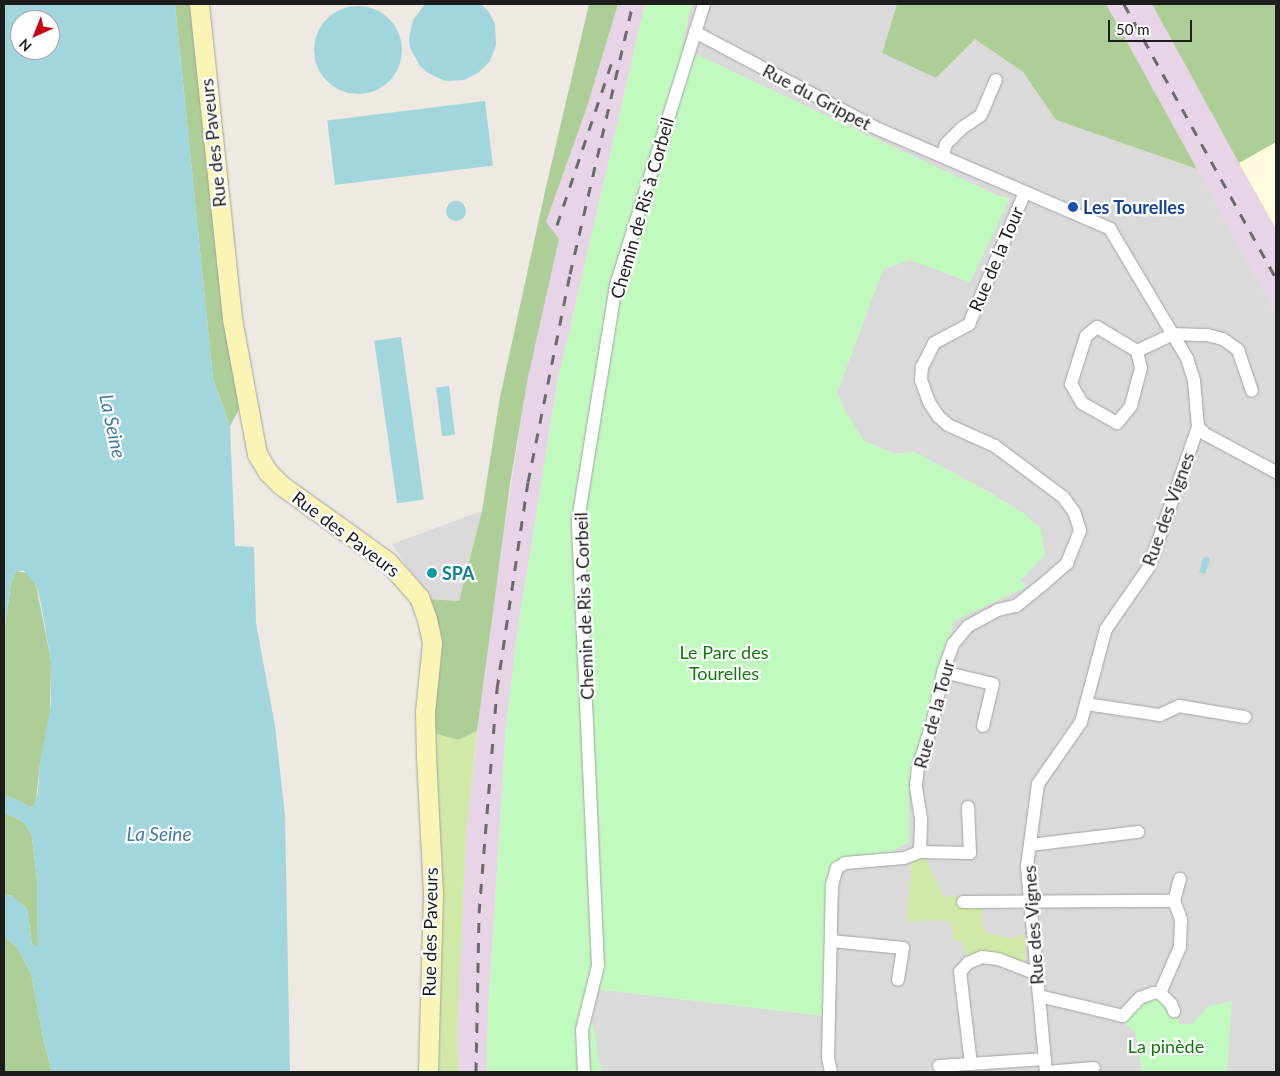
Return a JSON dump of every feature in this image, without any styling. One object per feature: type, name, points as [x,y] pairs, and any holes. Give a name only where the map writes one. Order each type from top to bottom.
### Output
[{"type":"street","name":"Rue des Paveurs","points":[[199,4],[232,318],[258,454],[268,472],[281,485],[388,562],[419,597],[428,619],[432,643],[426,712],[426,756],[433,893],[428,1072]]},
{"type":"street","name":"Chemin de Ris à Corbeil","points":[[584,1072],[582,1030],[598,966],[578,520],[616,285],[704,4]]},
{"type":"street","name":"Rue du Grippet","points":[[695,32],[876,128],[1110,229],[1187,358],[1194,381],[1198,428]]},
{"type":"street","points":[[942,155],[946,144],[962,128],[981,115],[996,80]]},
{"type":"street","name":"Rue de la Tour","points":[[920,852],[921,819],[916,786],[943,672],[953,644],[968,626],[998,610],[1016,606],[1067,563],[1080,530],[1074,512],[1063,497],[995,446],[948,425],[938,416],[929,402],[921,380],[922,367],[934,343],[969,324],[1024,192]]},
{"type":"street","points":[[1097,327],[1137,351],[1141,368],[1131,406],[1117,423],[1082,403],[1071,384],[1086,336],[1097,327]]},
{"type":"street","points":[[1137,351],[1173,334],[1207,335],[1223,340],[1238,350],[1248,372],[1252,391]]},
{"type":"street","points":[[1198,428],[1222,444],[1276,472]]},
{"type":"street","name":"Rue des Vignes","points":[[1045,1068],[1027,866],[1038,784],[1081,722],[1106,629],[1149,567],[1198,428]]},
{"type":"street","points":[[943,672],[993,684],[983,726]]},
{"type":"street","points":[[1086,704],[1160,715],[1179,706],[1245,717]]},
{"type":"street","points":[[831,1072],[828,1058],[832,885],[837,868],[845,863],[861,860],[904,858],[920,852],[970,853],[968,807]]},
{"type":"street","points":[[1030,845],[1138,832]]},
{"type":"street","points":[[1160,993],[1180,947],[1181,919],[1174,901],[1180,879]]},
{"type":"street","points":[[963,902],[1031,900],[1174,901]]},
{"type":"street","points":[[831,941],[903,948],[898,980]]},
{"type":"street","points":[[971,1064],[960,972],[968,963],[982,957],[998,959],[1037,974]]},
{"type":"street","points":[[1039,996],[1123,1016],[1140,998],[1152,993],[1160,993],[1171,1004],[1174,1011]]},
{"type":"street","points":[[940,1066],[971,1064],[1045,1068],[1094,1068]]},
{"type":"shaded area","points":[[618,4],[645,4],[557,384],[516,641],[506,727],[488,1013],[487,1072],[459,1072],[457,1037],[466,835],[489,625],[528,377],[546,222],[587,107]]},
{"type":"shaded area","points":[[691,4],[897,4],[882,53],[936,78],[975,38],[1023,72],[1056,120],[1197,169],[1276,314],[1276,1072],[601,1072],[586,988],[825,1016],[839,859],[886,855],[909,842],[909,778],[954,621],[905,554],[1023,513],[984,489],[914,452],[895,454],[864,441],[845,411],[837,393],[883,269],[910,260],[970,282],[1009,199],[994,194],[682,48]]},
{"type":"shaded area","points":[[1106,4],[1152,4],[1276,229],[1276,314]]},
{"type":"shaded area","points":[[1276,142],[1276,229],[1239,163]]},
{"type":"shaded area","points":[[482,511],[459,601],[428,599],[392,544]]},
{"type":"green space","points":[[175,4],[195,4],[240,408],[230,426],[213,378]]},
{"type":"green space","points":[[589,4],[618,4],[587,107],[546,222],[559,239],[528,377],[510,484],[477,731],[458,740],[433,733],[442,650],[440,629],[428,599],[459,601],[482,511],[500,397],[546,187]]},
{"type":"green space","name":"Le Parc des Tourelles","points":[[645,4],[691,4],[682,48],[994,194],[1010,199],[970,282],[910,260],[883,269],[837,393],[845,411],[864,441],[895,454],[914,452],[984,489],[1023,513],[1040,528],[1045,555],[1021,580],[1026,587],[954,621],[909,778],[909,842],[886,855],[839,859],[825,1016],[587,988],[601,1072],[487,1072],[488,1013],[506,727],[516,641],[557,384]]},
{"type":"green space","points":[[897,4],[1106,4],[1197,169],[1056,120],[1023,72],[975,39],[936,78],[882,53]]},
{"type":"green space","points":[[1152,4],[1276,4],[1276,142],[1239,163]]},
{"type":"green space","points":[[16,571],[27,573],[36,585],[51,661],[50,715],[40,764],[36,800],[34,806],[29,807],[20,801],[4,795],[4,633],[11,583]]},
{"type":"green space","points":[[477,731],[466,835],[457,1037],[459,1072],[438,1072],[433,733],[458,740]]},
{"type":"green space","points":[[4,812],[22,821],[32,837],[37,880],[38,945],[35,948],[32,944],[27,909],[12,896],[4,894]]},
{"type":"green space","points":[[928,853],[928,864],[941,892],[946,897],[964,895],[963,902],[970,909],[982,909],[983,927],[987,933],[1015,939],[1022,933],[1025,934],[1025,960],[1018,967],[998,959],[968,963],[962,940],[954,941],[951,922],[937,920],[906,922],[912,863],[911,856]]},
{"type":"green space","points":[[4,937],[16,946],[31,973],[44,1042],[52,1072],[4,1072]]},
{"type":"green space","name":"La pinède","points":[[1155,996],[1174,1011],[1180,1024],[1192,1024],[1209,1006],[1232,1001],[1227,1072],[1142,1072],[1135,1032],[1123,1022],[1138,1005]]},
{"type":"water","name":"La Seine","points":[[4,4],[175,4],[213,378],[230,426],[235,546],[254,547],[256,623],[275,726],[285,816],[290,1072],[52,1072],[44,1042],[31,973],[16,946],[4,937],[4,894],[12,896],[27,909],[32,944],[35,947],[38,945],[37,880],[32,837],[22,821],[4,812],[4,795],[20,801],[29,807],[34,806],[38,792],[40,764],[51,704],[51,661],[36,585],[24,571],[16,571],[11,583],[4,633]]},
{"type":"water","points":[[425,4],[481,4],[489,12],[495,24],[496,45],[490,61],[478,73],[464,80],[445,81],[428,73],[420,66],[410,48],[409,39],[413,20]]},
{"type":"water","points":[[358,6],[375,9],[389,19],[399,33],[402,50],[399,67],[389,81],[375,91],[358,94],[341,91],[327,81],[317,67],[314,50],[317,33],[327,19],[341,9]]},
{"type":"water","points":[[485,101],[493,166],[335,185],[327,120]]},
{"type":"water","points":[[452,201],[460,201],[466,207],[466,215],[460,221],[452,221],[446,215],[446,207]]},
{"type":"water","points":[[401,337],[424,499],[397,503],[374,341]]},
{"type":"water","points":[[449,386],[455,435],[442,436],[436,388]]},
{"type":"water","points":[[1208,557],[1210,560],[1205,574],[1199,572],[1203,558]]},
{"type":"railway","points":[[476,1072],[479,913],[497,689],[528,482],[570,274],[633,4]]},
{"type":"railway","points":[[1124,4],[1276,278]]},
{"type":"railway","points":[[557,225],[613,59]]},
{"type":"place","name":"Les Tourelles","points":[[1073,207]]},
{"type":"place","name":"SPA","points":[[432,573]]}]
